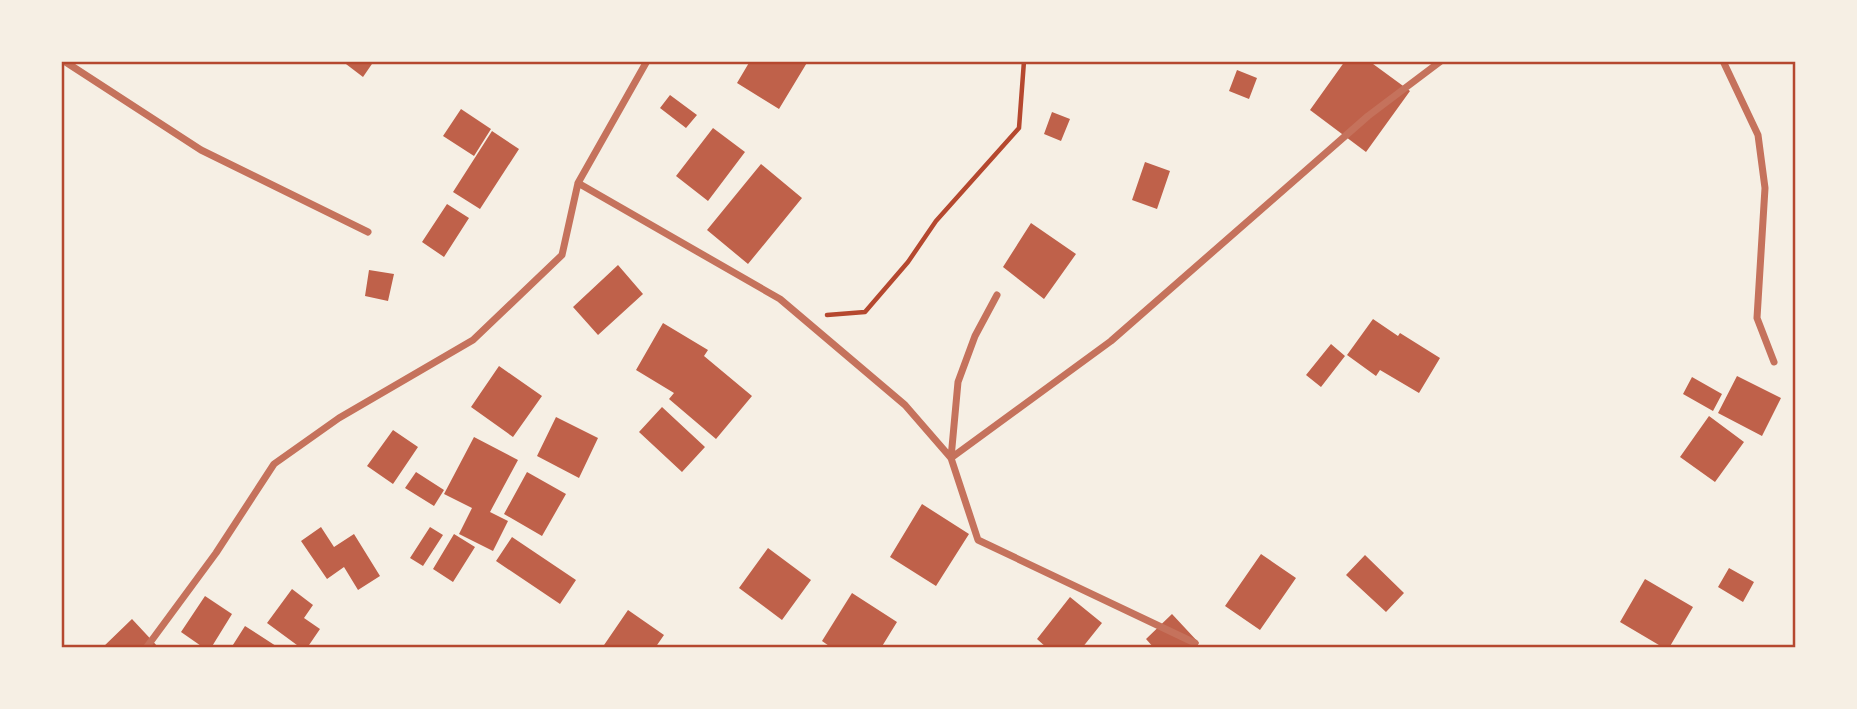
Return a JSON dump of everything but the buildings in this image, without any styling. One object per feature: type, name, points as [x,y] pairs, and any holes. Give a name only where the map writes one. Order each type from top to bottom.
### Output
[{"type":"street","points":[[64,61],[201,150],[368,232]]},
{"type":"street","points":[[146,648],[216,553],[274,464],[339,418],[473,340],[562,255],[578,183],[647,61]]},
{"type":"street","points":[[951,458],[1111,341],[1368,117],[1441,61]]},
{"type":"street","points":[[1723,61],[1758,135],[1765,188],[1756,318],[1774,362]]},
{"type":"street","points":[[578,183],[780,299],[905,405],[951,458],[978,540],[1195,643]]},
{"type":"street","points":[[951,458],[957,382],[975,336],[997,295]]},
{"type":"path","points":[[802,319],[865,312],[886,288],[936,221],[1019,128],[1024,61]]}]
